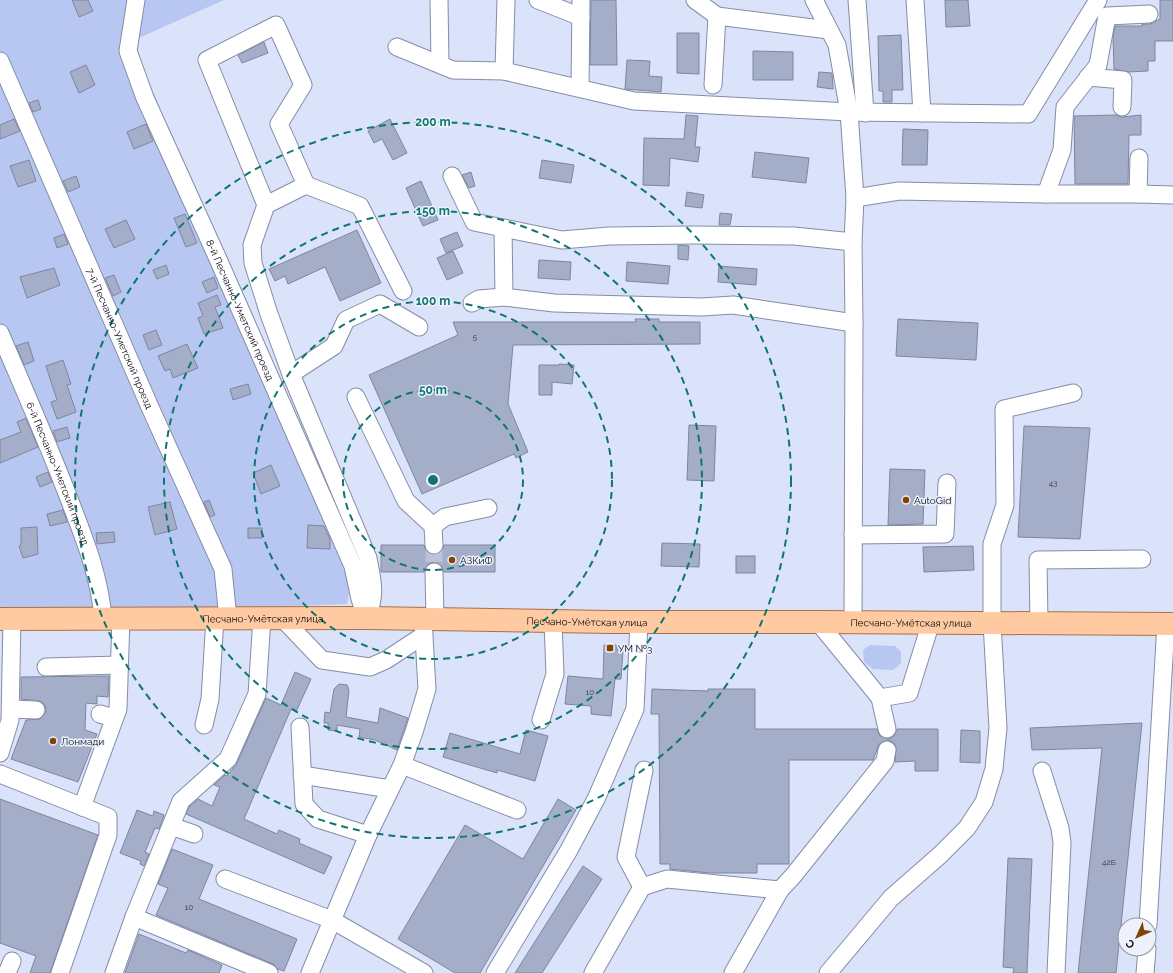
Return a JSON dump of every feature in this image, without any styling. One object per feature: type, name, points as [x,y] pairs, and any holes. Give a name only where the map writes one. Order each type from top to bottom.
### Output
[{"type":"main road","name":"Песчано-Умётская улица","points":[[6,619],[367,618],[427,624],[553,622],[931,622],[1170,624]]},
{"type":"street","name":"8-й Песчанно-Уметский проезд","points":[[136,0],[128,51],[145,98],[218,259],[353,566],[360,599],[367,618]]},
{"type":"street","points":[[439,0],[440,64]]},
{"type":"street","points":[[504,71],[506,0]]},
{"type":"street","points":[[538,0],[581,8],[580,88]]},
{"type":"street","points":[[695,0],[717,16],[829,30]]},
{"type":"street","points":[[814,0],[837,45],[857,112]]},
{"type":"street","points":[[853,622],[853,242],[857,112],[857,0]]},
{"type":"street","points":[[915,0],[922,113]]},
{"type":"street","points":[[397,47],[453,70],[504,71],[634,101],[857,112],[1028,114],[1098,0]]},
{"type":"street","points":[[1046,194],[1062,150],[1065,107],[1098,65],[1106,16],[1149,14]]},
{"type":"street","points":[[713,85],[717,16]]},
{"type":"street","points":[[367,618],[372,603],[374,587],[368,558],[291,374],[269,314],[253,263],[252,245],[266,205],[207,60],[276,25],[303,85],[279,124],[306,185],[360,206],[403,291]]},
{"type":"street","name":"7-й Песчанно-Уметский проезд","points":[[0,61],[149,405],[223,569],[222,619],[210,699],[204,725]]},
{"type":"street","points":[[1088,77],[1123,80],[1122,107]]},
{"type":"street","points":[[1138,194],[1139,158]]},
{"type":"street","points":[[452,176],[474,222],[562,240],[609,236],[702,235],[794,236],[853,242]]},
{"type":"street","points":[[266,205],[306,185]]},
{"type":"street","points":[[855,198],[898,191],[1138,194],[1173,196]]},
{"type":"street","points":[[503,228],[504,297]]},
{"type":"street","points":[[472,303],[479,299],[504,297],[554,303],[702,307],[733,305],[854,323]]},
{"type":"street","points":[[291,374],[334,346],[346,320],[380,304],[418,327]]},
{"type":"street","name":"6-й Песчанно-Уметский проезд","points":[[0,333],[45,437],[94,565],[101,600],[112,618],[119,665],[118,709],[107,716],[82,807]]},
{"type":"street","points":[[828,973],[891,898],[940,855],[967,828],[984,802],[994,769],[998,728],[992,623],[992,544],[1005,505],[1004,409],[1073,394]]},
{"type":"street","points":[[356,397],[406,501],[433,526],[434,545]]},
{"type":"street","points":[[853,535],[944,534],[948,483]]},
{"type":"street","points":[[433,526],[445,517],[488,508]]},
{"type":"street","points":[[1039,623],[1038,560],[1142,560]]},
{"type":"street","points":[[310,973],[368,835],[402,765],[414,732],[427,689],[427,624],[434,572]]},
{"type":"street","points":[[114,973],[134,917],[181,801],[228,759],[256,694],[272,618],[322,660],[370,667],[386,660],[427,624]]},
{"type":"street","points":[[0,753],[10,720],[10,709],[5,685],[6,619]]},
{"type":"street","points":[[541,720],[555,674],[553,622]]},
{"type":"street","points":[[495,973],[576,838],[596,799],[635,709],[639,622]]},
{"type":"street","points":[[818,622],[880,698],[887,729]]},
{"type":"street","points":[[880,698],[908,693],[931,622]]},
{"type":"street","points":[[1149,917],[1166,755],[1170,624]]},
{"type":"street","points":[[46,667],[119,665]]},
{"type":"street","points":[[10,709],[36,710]]},
{"type":"street","points":[[300,726],[304,804],[318,819],[368,835]]},
{"type":"street","points":[[734,973],[780,890],[794,876],[885,762],[887,750]]},
{"type":"street","points":[[402,765],[517,810]]},
{"type":"street","points":[[642,887],[626,857],[644,770]]},
{"type":"street","points":[[1042,771],[1060,828],[1062,843],[1056,973]]},
{"type":"street","points":[[0,774],[108,817],[108,835],[60,973]]},
{"type":"street","points":[[302,775],[390,789]]},
{"type":"street","points":[[171,826],[194,834]]},
{"type":"street","points":[[225,879],[332,920],[424,973]]},
{"type":"street","points":[[593,973],[642,887],[667,879],[780,890]]},
{"type":"street","points":[[134,917],[269,973]]},
{"type":"street","points":[[1145,973],[1146,957]]},
{"type":"shaded area","points":[[0,0],[224,0],[132,41],[224,262],[355,561],[347,604],[152,612],[0,612]]},
{"type":"shaded area","points":[[870,645],[895,646],[901,652],[901,663],[893,670],[873,669],[864,662],[863,650]]},
{"type":"building","points":[[72,0],[88,0],[93,11],[79,17]]},
{"type":"building","points":[[591,0],[616,0],[617,65],[590,65]]},
{"type":"building","points":[[945,0],[968,0],[970,26],[946,27]]},
{"type":"building","points":[[1160,0],[1173,0],[1173,41],[1155,41],[1155,61],[1148,61],[1148,71],[1128,72],[1114,69],[1113,37],[1115,26],[1142,26],[1142,24],[1150,24],[1160,19]]},
{"type":"building","points":[[677,33],[699,33],[699,74],[677,73]]},
{"type":"building","points":[[901,35],[903,90],[892,90],[892,102],[883,102],[883,91],[879,91],[878,36]]},
{"type":"building","points":[[264,42],[268,53],[242,63],[238,55]]},
{"type":"building","points":[[753,51],[793,52],[793,80],[753,80]]},
{"type":"building","points":[[627,60],[650,61],[649,76],[662,77],[661,92],[625,89]]},
{"type":"building","points":[[86,65],[95,85],[79,93],[70,72]]},
{"type":"building","points":[[819,72],[832,73],[833,89],[817,87]]},
{"type":"building","points":[[38,100],[41,109],[33,112],[29,103]]},
{"type":"building","points":[[686,115],[698,116],[695,147],[700,147],[698,162],[670,158],[669,186],[643,185],[644,138],[684,139]]},
{"type":"building","points":[[1116,115],[1122,117],[1141,115],[1141,135],[1129,135],[1128,184],[1075,184],[1074,116]]},
{"type":"building","points":[[14,119],[20,131],[0,139],[0,125]]},
{"type":"building","points":[[390,119],[407,153],[393,160],[382,139],[374,143],[368,131]]},
{"type":"building","points":[[146,124],[153,141],[134,149],[127,132]]},
{"type":"building","points":[[903,129],[928,130],[927,165],[902,165]]},
{"type":"building","points":[[755,152],[809,158],[806,183],[752,177]]},
{"type":"building","points":[[29,160],[36,181],[18,187],[10,166]]},
{"type":"building","points":[[542,160],[574,165],[571,183],[539,178]]},
{"type":"building","points":[[471,172],[475,186],[469,188],[462,175]]},
{"type":"building","points":[[76,176],[80,187],[68,192],[63,181]]},
{"type":"building","points":[[421,181],[438,220],[423,226],[406,188]]},
{"type":"building","points":[[687,192],[704,195],[702,208],[685,206]]},
{"type":"building","points":[[720,213],[732,214],[730,225],[719,225]]},
{"type":"building","points":[[185,214],[197,243],[186,247],[174,218]]},
{"type":"building","points":[[126,220],[135,239],[114,248],[105,229]]},
{"type":"building","points":[[357,230],[381,283],[340,301],[325,267],[288,284],[285,276],[275,281],[269,269]]},
{"type":"building","points":[[457,232],[463,246],[446,253],[440,239]]},
{"type":"building","points":[[64,234],[68,244],[57,248],[54,238]]},
{"type":"building","points":[[678,245],[689,246],[688,260],[678,259]]},
{"type":"building","points":[[453,251],[463,273],[447,280],[437,258]]},
{"type":"building","points":[[539,260],[571,262],[570,280],[538,278]]},
{"type":"building","points":[[627,262],[670,266],[668,284],[626,281]]},
{"type":"building","points":[[166,265],[169,274],[157,279],[153,270]]},
{"type":"building","points":[[719,266],[757,269],[756,285],[718,282]]},
{"type":"building","points":[[54,268],[60,285],[27,298],[20,277]]},
{"type":"building","points":[[114,275],[121,292],[113,296],[105,278]]},
{"type":"building","points":[[214,277],[218,288],[207,293],[202,282]]},
{"type":"building","points":[[217,295],[221,305],[215,307],[223,328],[204,334],[198,318],[203,316],[198,303]]},
{"type":"building","points":[[635,319],[659,319],[659,322],[700,322],[700,344],[513,345],[508,404],[528,452],[516,458],[514,454],[422,494],[369,375],[458,335],[453,322],[636,322]]},
{"type":"building","points":[[898,319],[978,323],[976,360],[896,356]]},
{"type":"building","points":[[156,330],[162,345],[149,350],[143,335]]},
{"type":"building","points":[[28,342],[34,361],[24,365],[16,346]]},
{"type":"building","points":[[187,344],[198,368],[173,378],[170,369],[165,371],[158,356]]},
{"type":"building","points":[[63,360],[71,384],[67,385],[76,412],[57,419],[51,402],[57,400],[46,366]]},
{"type":"building","points":[[539,365],[574,365],[572,384],[552,382],[552,395],[539,395]]},
{"type":"building","points":[[248,384],[251,394],[233,400],[230,389]]},
{"type":"building","points":[[26,418],[38,447],[0,463],[0,440],[21,432],[17,422]]},
{"type":"building","points":[[689,425],[716,426],[714,481],[687,480]]},
{"type":"building","points":[[1024,426],[1090,428],[1080,539],[1018,537]]},
{"type":"building","points":[[67,427],[70,438],[57,442],[53,431]]},
{"type":"building","points":[[271,465],[280,486],[261,494],[253,473]]},
{"type":"building","name":"AutoGid","points":[[890,469],[925,470],[923,524],[888,525]]},
{"type":"building","points":[[48,472],[52,482],[40,487],[36,477]]},
{"type":"building","points":[[209,500],[215,515],[210,517],[204,502]]},
{"type":"building","points":[[170,502],[177,529],[155,535],[148,507]]},
{"type":"building","points":[[63,510],[67,522],[50,526],[47,514]]},
{"type":"building","points":[[308,525],[324,526],[330,539],[330,549],[307,548]]},
{"type":"building","points":[[37,527],[38,554],[23,558],[19,546],[21,545],[21,528]]},
{"type":"building","points":[[248,528],[262,528],[262,538],[248,538]]},
{"type":"building","points":[[114,532],[115,542],[97,544],[96,533]]},
{"type":"building","points":[[662,543],[700,544],[699,567],[661,566]]},
{"type":"building","points":[[381,545],[424,545],[426,551],[434,555],[440,553],[444,545],[495,545],[495,572],[444,572],[442,567],[434,562],[429,564],[424,572],[381,572]]},
{"type":"building","points":[[973,546],[974,570],[924,572],[923,547]]},
{"type":"building","points":[[736,556],[755,556],[755,573],[736,573]]},
{"type":"building","points":[[604,645],[617,645],[617,650],[623,651],[621,679],[615,679],[611,716],[591,714],[591,706],[565,704],[568,676],[603,679]]},
{"type":"building","points":[[295,672],[311,679],[296,712],[291,709],[244,819],[277,834],[279,830],[300,839],[299,843],[332,857],[324,874],[186,814],[189,807],[198,799],[212,806],[220,787],[214,785],[225,775],[227,776],[237,763],[266,698],[281,705]]},
{"type":"building","points":[[109,676],[108,697],[97,696],[97,704],[86,703],[85,730],[97,734],[78,782],[11,759],[26,720],[40,719],[46,711],[45,705],[41,701],[21,699],[21,677]]},
{"type":"building","points":[[339,684],[347,685],[349,690],[346,717],[378,723],[380,708],[408,718],[397,750],[375,740],[359,737],[360,729],[337,725],[337,731],[328,730],[328,723],[324,723],[325,712],[330,713],[334,689]]},
{"type":"building","points":[[652,689],[708,691],[708,689],[755,689],[755,729],[877,729],[880,736],[889,739],[894,736],[897,729],[938,729],[938,771],[915,771],[915,761],[895,762],[896,747],[894,743],[888,740],[879,744],[873,760],[789,760],[789,864],[757,864],[757,873],[710,873],[670,869],[670,864],[660,864],[659,714],[651,714]]},
{"type":"building","points":[[1142,723],[1122,917],[1117,917],[1118,957],[1116,973],[1078,973],[1102,748],[1032,750],[1030,728]]},
{"type":"building","points":[[526,730],[548,736],[535,781],[497,770],[497,773],[443,757],[450,733],[520,754]]},
{"type":"building","points":[[961,730],[980,731],[980,763],[960,762]]},
{"type":"building","points":[[0,799],[98,835],[50,973],[30,973],[36,956],[0,943]]},
{"type":"building","points":[[558,799],[576,810],[480,973],[455,973],[398,939],[465,825],[523,859]]},
{"type":"building","points":[[137,810],[153,816],[154,811],[164,815],[159,829],[155,828],[145,852],[149,854],[144,866],[140,864],[141,861],[120,853]]},
{"type":"building","points":[[172,849],[213,865],[199,899],[297,939],[284,971],[278,969],[273,964],[156,915],[168,888],[158,884]]},
{"type":"building","points":[[1008,858],[1032,859],[1027,973],[1013,973],[1014,968],[1003,967]]},
{"type":"building","points":[[583,866],[602,879],[542,973],[515,973]]},
{"type":"building","points":[[139,934],[186,953],[188,950],[222,965],[219,973],[125,973]]},
{"type":"tunnel","points":[[434,545],[434,572]]},
{"type":"place","name":"AutoGid","points":[[906,500]]},
{"type":"place","name":"АЗКиФ","points":[[452,560]]},
{"type":"place","name":"УМ №3","points":[[610,648]]},
{"type":"place","name":"Лонмади","points":[[53,741]]}]
